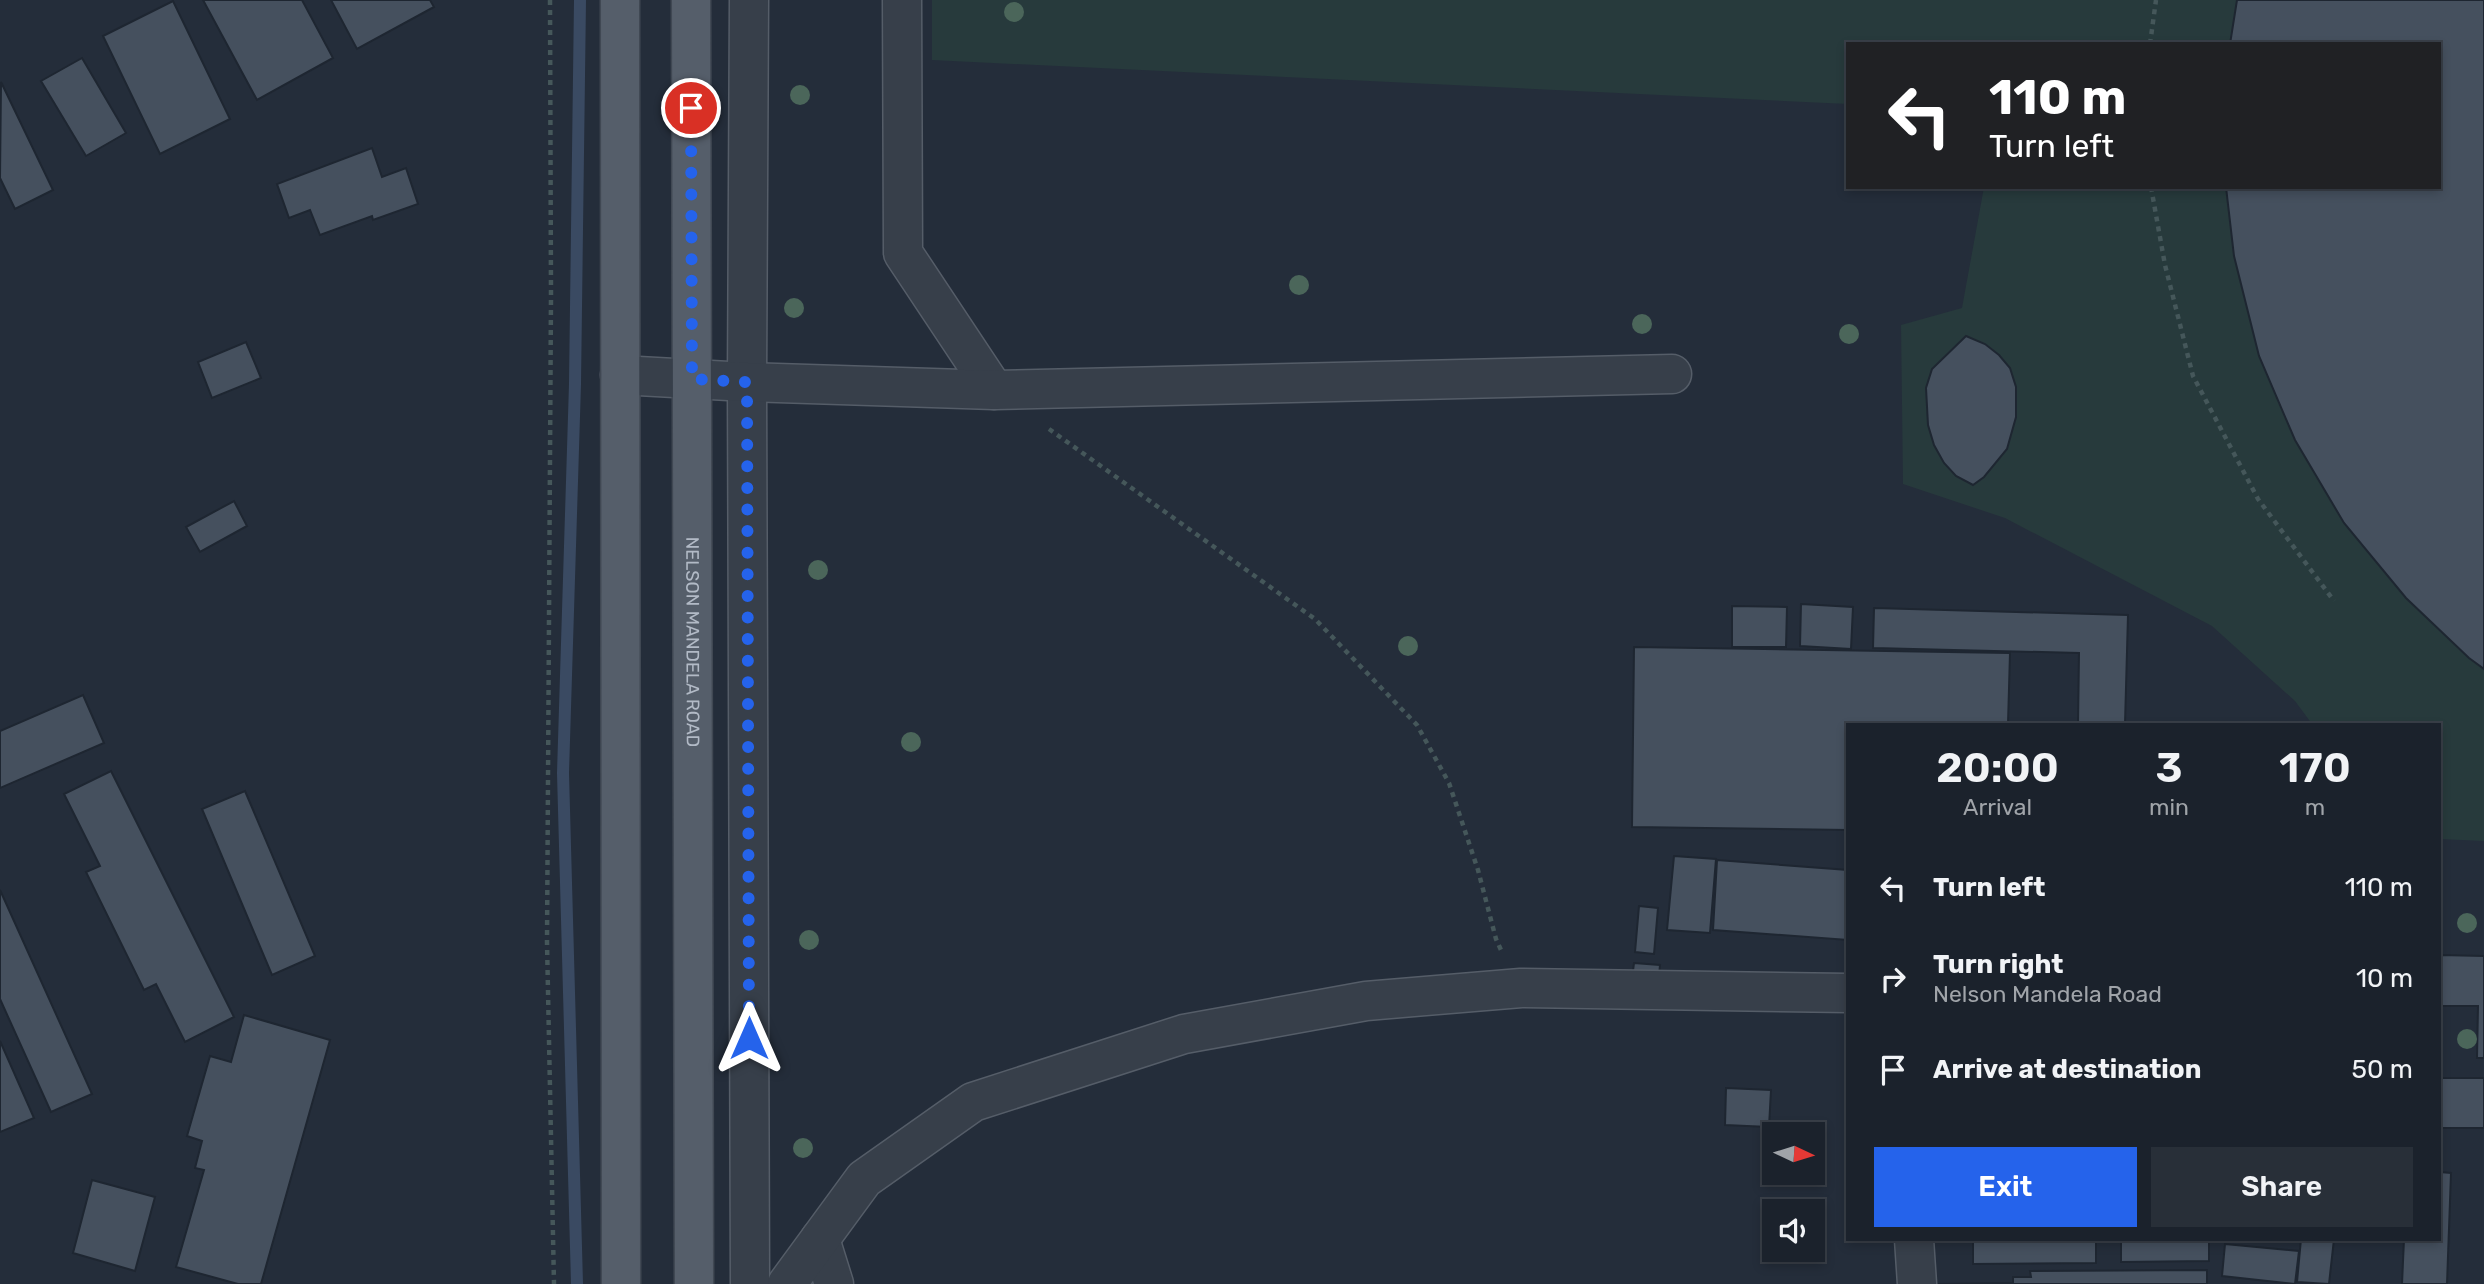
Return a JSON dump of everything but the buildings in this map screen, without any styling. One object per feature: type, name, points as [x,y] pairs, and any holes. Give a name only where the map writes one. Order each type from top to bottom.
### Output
[{"type":"main road","points":[[620,0],[621,1284]]},
{"type":"main road","name":"NELSON MANDELA ROAD","points":[[691,0],[694,1284]]},
{"type":"lane","points":[[749,0],[747,382],[750,1284]]},
{"type":"lane","points":[[902,0],[903,253],[994,390]]},
{"type":"lane","points":[[620,375],[994,390],[1672,374]]},
{"type":"lane","points":[[786,1284],[864,1179],[974,1102],[1184,1034],[1366,1001],[1521,988],[1846,993]]},
{"type":"lane","points":[[820,1238],[834,1284]]},
{"type":"lane","points":[[1914,1241],[1917,1284]]},
{"type":"path","points":[[550,0],[547,942],[554,1284]]},
{"type":"path","points":[[2150,42],[2156,0]]},
{"type":"path","points":[[2151,189],[2165,265],[2193,376],[2258,499],[2334,601]]},
{"type":"path","points":[[994,390],[1315,619],[1417,725],[1449,783],[1478,870],[1496,939],[1521,988]]},
{"type":"shaded area","points":[[932,0],[2484,0],[2484,841],[2441,839],[2441,723],[2311,723],[2295,701],[2212,626],[2005,518],[1903,484],[1901,325],[1962,308],[1984,189],[2441,189],[2441,42],[1846,42],[1846,104],[932,60]]},
{"type":"waterway","points":[[577,1284],[563,773],[575,384],[580,0]]},
{"type":"route","points":[[691,108],[692,379],[747,382],[749,1038]]}]
